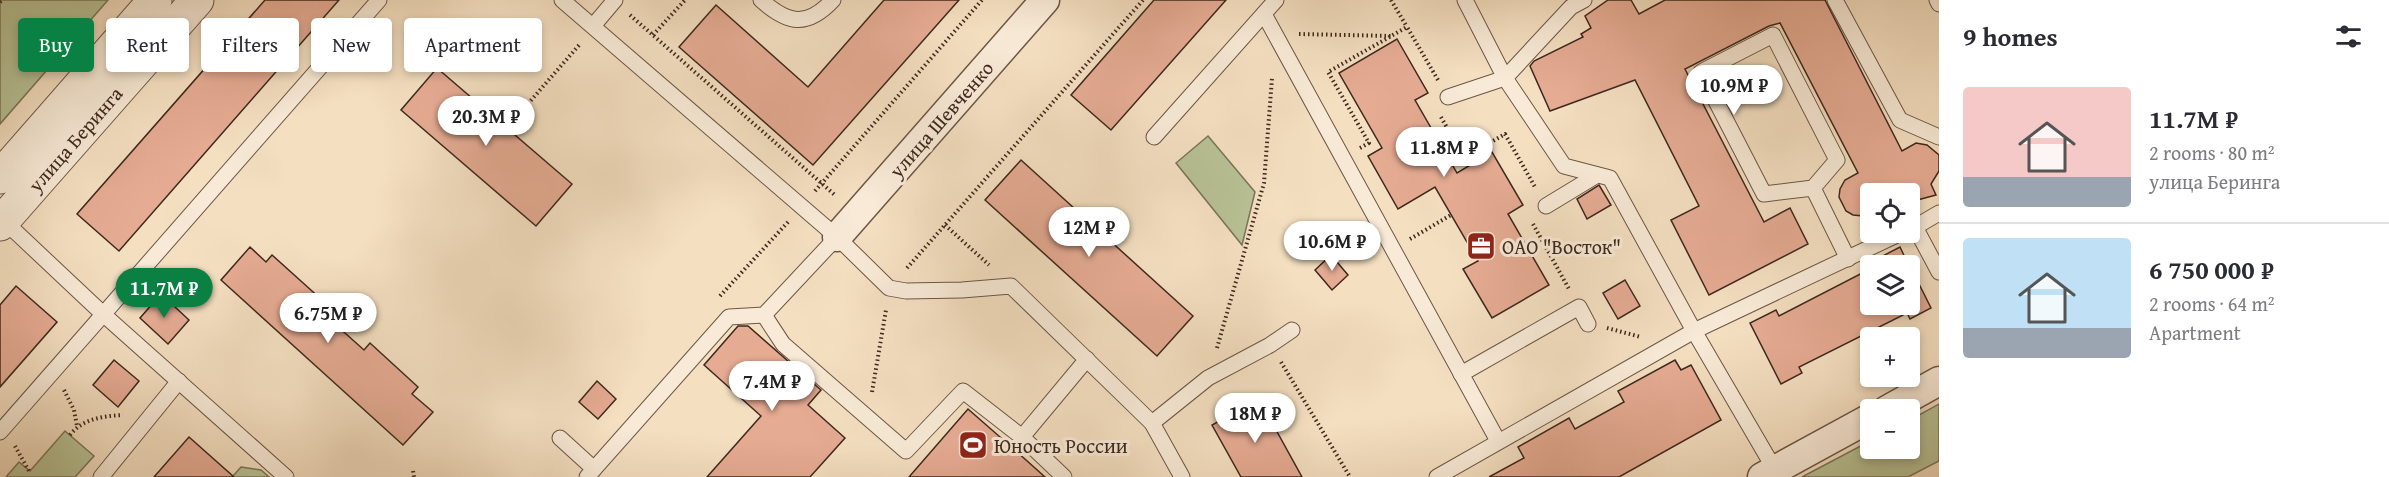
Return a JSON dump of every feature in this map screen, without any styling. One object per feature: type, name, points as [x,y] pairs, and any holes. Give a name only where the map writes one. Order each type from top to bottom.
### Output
[{"type":"street","name":"улица Беринга","points":[[0,177],[155,0]]},
{"type":"street","name":"улица Беринга","points":[[1,221],[197,0]]},
{"type":"street","name":"улица Шевченко","points":[[837,237],[1045,0]]},
{"type":"street","points":[[1907,399],[1939,381]]},
{"type":"street","points":[[1769,474],[1860,424]]},
{"type":"lane","points":[[0,432],[379,0]]},
{"type":"lane","points":[[562,0],[837,237],[889,288],[906,291],[989,290],[1011,286],[1152,423],[1182,477]]},
{"type":"lane","points":[[593,26],[615,0]]},
{"type":"lane","points":[[761,0],[778,15],[801,21],[822,12],[833,0]]},
{"type":"lane","points":[[1154,137],[1276,0]]},
{"type":"lane","points":[[1465,0],[1505,78],[1564,166],[1610,178],[1769,474]]},
{"type":"lane","points":[[1448,97],[1505,78],[1571,7],[1584,0]]},
{"type":"lane","points":[[1937,0],[1939,4]]},
{"type":"lane","points":[[1837,1],[1900,120],[1939,137]]},
{"type":"lane","points":[[1264,14],[1498,441]]},
{"type":"lane","points":[[1773,35],[1837,160],[1813,188],[1764,194],[1701,72],[1773,35]]},
{"type":"lane","points":[[1546,206],[1597,175]]},
{"type":"lane","points":[[1813,188],[1848,259]]},
{"type":"lane","points":[[1920,224],[1939,213]]},
{"type":"lane","points":[[1,221],[286,477]]},
{"type":"lane","points":[[560,438],[590,473],[729,317],[764,315],[837,237]]},
{"type":"lane","points":[[1437,477],[1694,331],[1882,243]]},
{"type":"lane","points":[[1918,243],[1939,273]]},
{"type":"lane","points":[[1461,374],[1580,307],[1588,324]]},
{"type":"lane","points":[[764,315],[783,344],[906,451],[963,390],[1022,437],[1064,477]]},
{"type":"lane","points":[[1152,423],[1208,378],[1270,345],[1292,330]]},
{"type":"lane","points":[[1022,437],[1087,359]]},
{"type":"lane","points":[[100,477],[179,381]]},
{"type":"path","points":[[615,0],[857,214]]},
{"type":"path","points":[[653,35],[685,0]]},
{"type":"path","points":[[801,207],[982,0]]},
{"type":"path","points":[[868,419],[889,288],[1143,0]]},
{"type":"path","points":[[1391,0],[1448,97],[1434,105],[1464,158],[1505,134],[1546,206],[1528,216],[1580,307]]},
{"type":"path","points":[[513,121],[593,26]]},
{"type":"path","points":[[1356,150],[1369,143],[1328,72],[1407,27]]},
{"type":"path","points":[[1208,378],[1264,183],[1276,34],[1391,36]]},
{"type":"path","points":[[1414,237],[1451,215]]},
{"type":"path","points":[[945,225],[1011,286]]},
{"type":"path","points":[[1402,230],[1408,240]]},
{"type":"path","points":[[1588,324],[1671,344]]},
{"type":"path","points":[[1270,345],[1350,477]]},
{"type":"path","points":[[51,374],[62,386],[70,402],[77,426]]},
{"type":"path","points":[[70,435],[77,426],[111,416],[152,414]]},
{"type":"path","points":[[413,471],[414,477]]},
{"type":"green space","points":[[0,0],[108,0],[92,18],[18,18],[18,72],[45,72],[0,124]]},
{"type":"green space","points":[[1208,136],[1255,192],[1242,245],[1176,163]]},
{"type":"green space","points":[[1939,404],[1939,461],[1908,477],[1802,477],[1860,446],[1860,459],[1920,459],[1920,414]]},
{"type":"green space","points":[[65,431],[94,456],[75,477],[6,477],[19,462],[30,471]]},
{"type":"green space","points":[[241,467],[261,470],[269,477],[232,477]]},
{"type":"building","points":[[265,0],[339,0],[323,18],[311,18],[311,32],[299,46],[299,18],[249,18]]},
{"type":"building","points":[[884,0],[959,0],[813,165],[679,47],[716,5],[808,87]]},
{"type":"building","points":[[1154,0],[1226,0],[1111,130],[1071,95]]},
{"type":"building","points":[[1608,0],[1631,0],[1639,14],[1665,0],[1825,0],[1902,151],[1916,143],[1927,145],[1939,155],[1939,171],[1931,184],[1936,195],[1920,199],[1920,183],[1860,183],[1860,216],[1846,211],[1839,197],[1840,189],[1845,180],[1858,173],[1780,23],[1769,26],[1685,69],[1764,222],[1790,208],[1808,244],[1709,295],[1671,220],[1699,206],[1635,80],[1550,111],[1530,66],[1534,61],[1583,37],[1581,34],[1591,28],[1585,16]]},
{"type":"building","points":[[1397,39],[1428,93],[1415,100],[1457,173],[1492,152],[1523,205],[1508,214],[1549,285],[1492,318],[1463,269],[1478,261],[1435,187],[1398,209],[1368,156],[1382,148],[1339,73]]},
{"type":"building","points":[[202,72],[276,72],[119,251],[77,214]]},
{"type":"building","points":[[434,72],[442,72],[572,184],[536,226],[401,110]]},
{"type":"building","points":[[1021,160],[1193,316],[1157,356],[985,200]]},
{"type":"building","points":[[1599,185],[1611,205],[1587,219],[1577,199]]},
{"type":"building","points":[[250,247],[266,262],[272,255],[322,300],[316,307],[364,350],[370,343],[418,387],[412,394],[433,412],[403,445],[221,280]]},
{"type":"building","points":[[1900,247],[1904,255],[1885,255]]},
{"type":"building","points":[[1331,255],[1348,275],[1332,290],[1315,270]]},
{"type":"building","points":[[1860,274],[1860,315],[1903,315],[1879,327],[1860,327],[1860,336],[1799,367],[1802,373],[1781,384],[1750,323],[1776,310],[1779,316]]},
{"type":"building","points":[[1625,280],[1640,306],[1618,319],[1603,293]]},
{"type":"building","points":[[16,286],[57,322],[0,387],[0,305]]},
{"type":"building","points":[[1920,286],[1931,308],[1920,314]]},
{"type":"building","points":[[161,294],[189,320],[168,344],[140,318]]},
{"type":"building","points":[[738,326],[748,326],[821,390],[808,405],[845,438],[810,477],[707,477],[761,416],[704,365]]},
{"type":"building","points":[[114,360],[139,381],[118,407],[93,385]]},
{"type":"building","points":[[1675,360],[1681,370],[1691,365],[1721,420],[1619,477],[1489,477],[1524,458],[1518,447],[1569,418],[1575,429],[1624,402],[1618,391]]},
{"type":"building","points":[[597,381],[616,399],[598,419],[579,402]]},
{"type":"building","points":[[1259,399],[1302,477],[1241,477],[1212,425]]},
{"type":"building","name":"Юность России","points":[[968,409],[1016,451],[1045,477],[909,477]]},
{"type":"building","points":[[189,437],[234,477],[154,477]]},
{"type":"place","name":"ОАО \"Восток\"","points":[[1481,246]]},
{"type":"place","name":"Юность России","points":[[973,445]]}]
